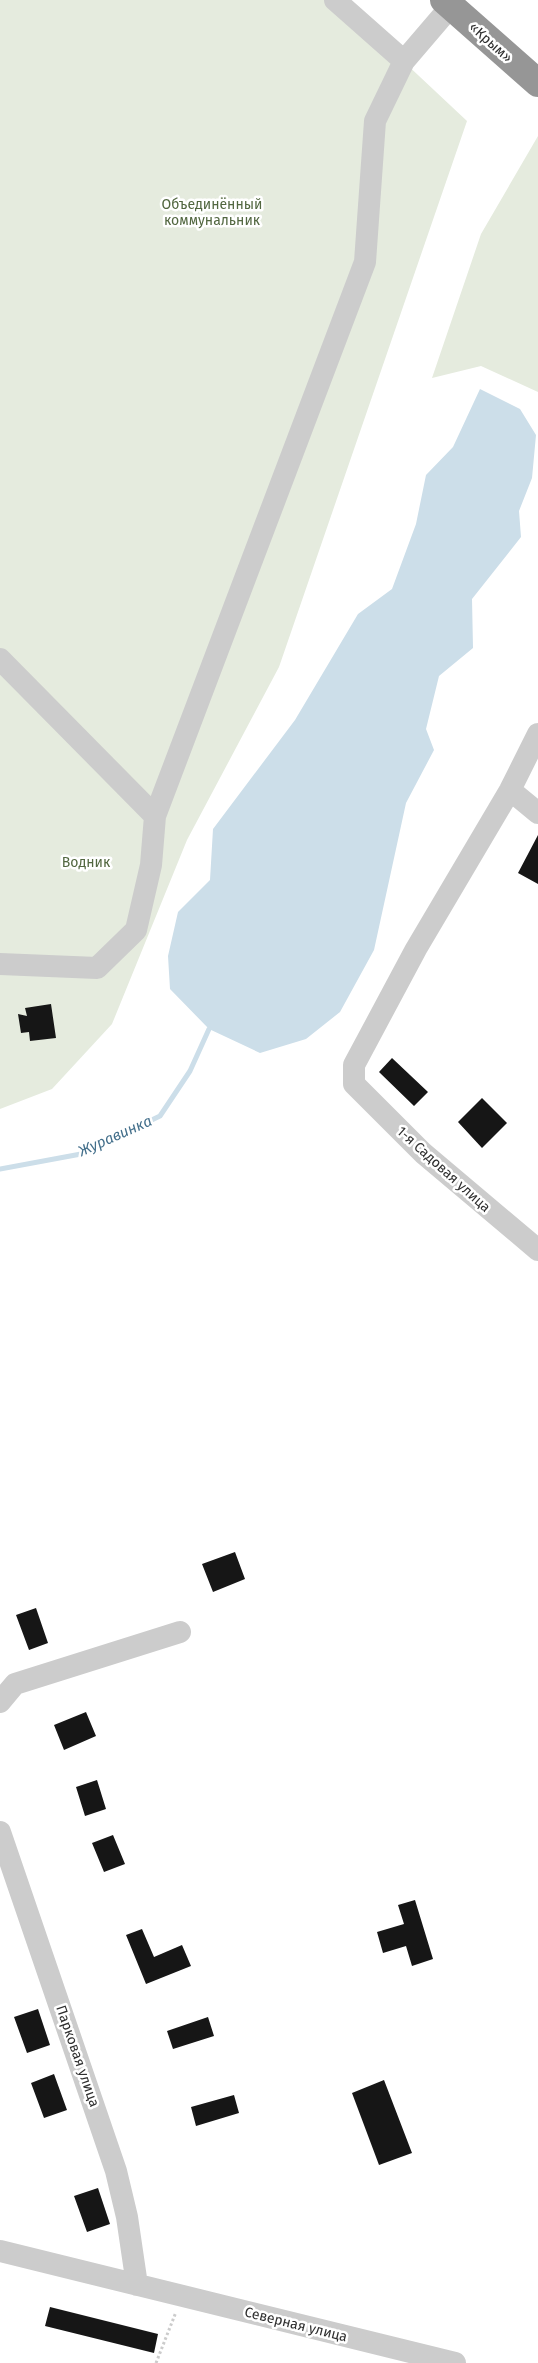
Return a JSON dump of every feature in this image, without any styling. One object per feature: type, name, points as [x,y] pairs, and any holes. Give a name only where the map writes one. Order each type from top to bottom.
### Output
[{"type":"highway","name":"«Крым»","points":[[447,3],[538,83]]},
{"type":"street","points":[[335,0],[404,61]]},
{"type":"street","points":[[0,964],[97,968],[136,930],[151,866],[155,816],[365,262],[375,121],[404,61],[447,3]]},
{"type":"street","points":[[0,659],[155,816]]},
{"type":"street","points":[[538,734],[510,790],[538,813]]},
{"type":"street","name":"1-я Садовая улица","points":[[510,790],[407,966],[354,1065],[354,1084],[423,1153],[538,1250]]},
{"type":"street","points":[[0,1702],[15,1684],[180,1632]]},
{"type":"street","name":"Парковая улица","points":[[0,1832],[116,2171],[127,2217],[137,2285]]},
{"type":"street","name":"Северная улица","points":[[0,2251],[455,2363]]},
{"type":"path","points":[[156,2363],[182,2296]]},
{"type":"green space","name":"Объединённый коммунальник","points":[[0,0],[338,0],[467,121],[279,667],[187,840],[112,1024],[52,1089],[0,1109]]},
{"type":"green space","points":[[538,136],[538,392],[481,366],[432,378],[481,234]]},
{"type":"water","points":[[480,389],[520,409],[536,435],[532,478],[519,511],[521,537],[472,599],[473,648],[439,676],[426,729],[434,750],[406,803],[374,950],[340,1012],[306,1039],[260,1053],[209,1029],[170,989],[168,956],[178,912],[210,880],[213,829],[295,720],[358,614],[392,589],[416,524],[426,475],[453,447]]},
{"type":"building","points":[[538,835],[538,884],[518,873]]},
{"type":"building","points":[[51,1004],[56,1038],[30,1041],[29,1032],[21,1033],[18,1014],[27,1016],[25,1008]]},
{"type":"building","points":[[392,1058],[428,1092],[414,1106],[379,1072]]},
{"type":"building","points":[[482,1098],[507,1123],[482,1148],[458,1122]]},
{"type":"building","points":[[235,1552],[245,1579],[213,1592],[202,1564]]},
{"type":"building","points":[[36,1608],[48,1643],[29,1650],[16,1615]]},
{"type":"building","points":[[86,1712],[96,1736],[64,1750],[54,1725]]},
{"type":"building","points":[[97,1780],[106,1809],[85,1816],[76,1787]]},
{"type":"building","points":[[113,1835],[125,1864],[104,1872],[92,1843]]},
{"type":"building","points":[[415,1900],[433,1959],[412,1966],[406,1946],[383,1953],[377,1932],[404,1924],[398,1905]]},
{"type":"building","points":[[142,1929],[154,1957],[182,1945],[191,1966],[146,1984],[126,1935]]},
{"type":"building","points":[[38,2009],[50,2045],[27,2053],[14,2017]]},
{"type":"building","points":[[208,2017],[214,2036],[173,2049],[167,2031]]},
{"type":"building","points":[[54,2074],[67,2110],[44,2118],[31,2083]]},
{"type":"building","points":[[384,2080],[412,2153],[379,2165],[352,2093]]},
{"type":"building","points":[[234,2095],[239,2113],[196,2126],[191,2107]]},
{"type":"building","points":[[98,2188],[110,2224],[87,2232],[74,2196]]},
{"type":"building","points":[[50,2307],[158,2334],[154,2353],[45,2326]]},
{"type":"waterway","name":"Журавинка","points":[[0,1169],[81,1154],[160,1116],[190,1071],[209,1029]]},
{"type":"park label","name":"Водник","points":[[86,862]]}]
